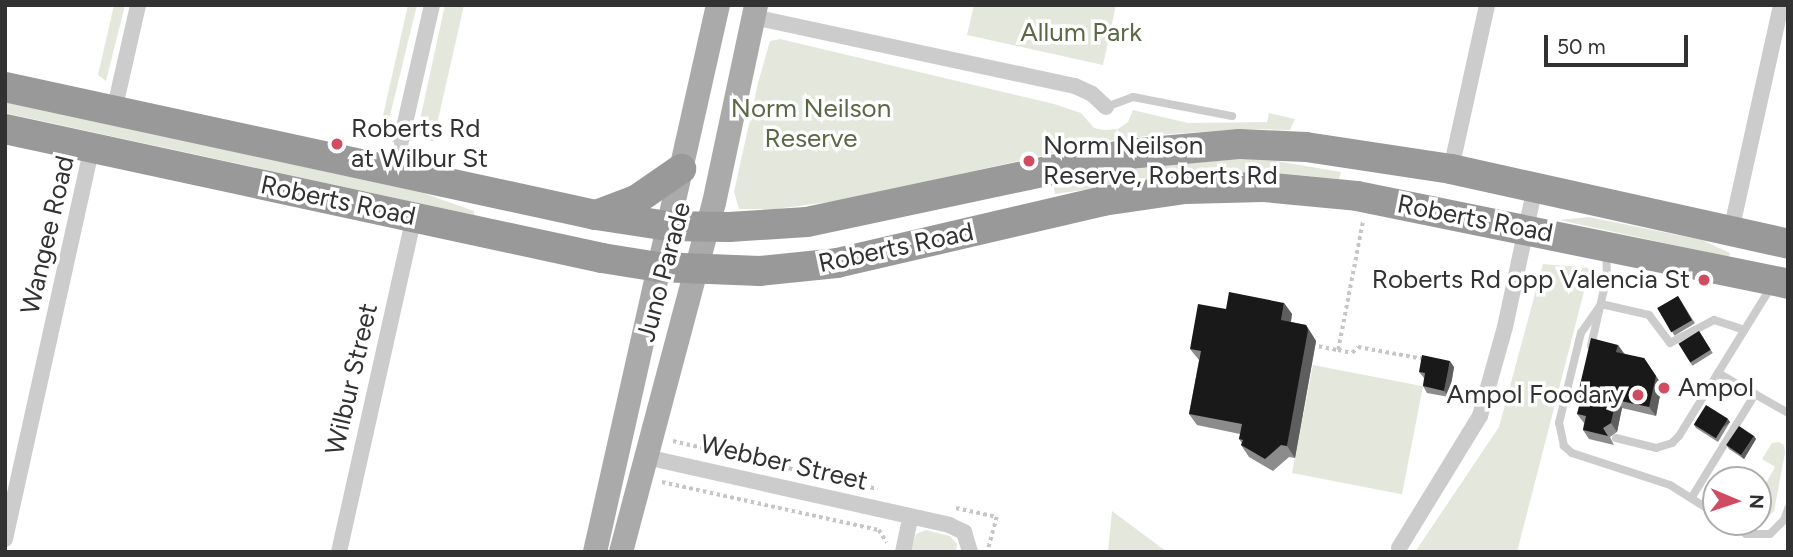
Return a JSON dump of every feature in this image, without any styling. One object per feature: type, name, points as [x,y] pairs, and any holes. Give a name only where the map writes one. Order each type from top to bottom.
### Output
[{"type":"highway","name":"Roberts Road","points":[[5,87],[596,215],[668,226],[707,228],[772,225],[843,216],[1149,150],[1240,144],[1307,147],[1451,169],[1788,244]]},
{"type":"highway","name":"Roberts Road","points":[[5,129],[601,258],[658,267],[760,271],[838,263],[1103,201],[1185,189],[1264,187],[1313,191],[1526,230],[1781,283]]},
{"type":"highway","points":[[596,215],[620,209],[681,169]]},
{"type":"main road","name":"Juno Parade","points":[[595,552],[718,5]]},
{"type":"main road","name":"Juno Parade","points":[[621,552],[707,228],[755,11]]},
{"type":"street","points":[[114,111],[138,5]]},
{"type":"street","points":[[394,171],[432,5]]},
{"type":"street","points":[[1451,169],[1487,5]]},
{"type":"street","points":[[1731,231],[1781,5]]},
{"type":"street","points":[[755,11],[1075,86],[1092,94],[1106,107]]},
{"type":"street","name":"Wangee Road","points":[[5,539],[92,148]]},
{"type":"street","points":[[1399,548],[1480,416],[1505,327],[1535,187]]},
{"type":"street","name":"Wilbur Street","points":[[339,552],[414,217]]},
{"type":"street","name":"Webber Street","points":[[646,457],[957,527],[968,539],[970,552]]},
{"type":"street","points":[[903,552],[911,517]]},
{"type":"lane","points":[[1106,107],[1133,97],[1232,116]]},
{"type":"lane","points":[[1587,362],[1607,276],[1605,245]]},
{"type":"lane","points":[[1616,438],[1656,448],[1672,443],[1744,330],[1781,283]]},
{"type":"lane","points":[[1601,304],[1649,315],[1670,344],[1714,320],[1744,330]]},
{"type":"lane","points":[[1601,304],[1581,333],[1559,424],[1564,446],[1572,453],[1670,485],[1702,504]]},
{"type":"lane","points":[[1718,373],[1788,413]]},
{"type":"lane","points":[[1692,497],[1755,394]]},
{"type":"lane","points":[[1772,532],[1784,520],[1788,509]]},
{"type":"path","points":[[1338,350],[1364,218]]},
{"type":"path","points":[[1312,345],[1352,353],[1358,347],[1432,360]]},
{"type":"path","points":[[662,482],[879,530],[887,541],[885,552]]},
{"type":"green space","points":[[114,5],[125,5],[106,81],[98,75]]},
{"type":"green space","points":[[408,5],[417,5],[384,140],[378,138]]},
{"type":"green space","points":[[445,5],[464,5],[433,142],[418,135],[418,129]]},
{"type":"green space","name":"Allum Park","points":[[974,5],[1116,5],[1103,65],[967,35]]},
{"type":"green space","name":"Norm Neilson Reserve","points":[[780,39],[1054,104],[1081,113],[1094,128],[1104,130],[1118,129],[1128,122],[1133,110],[1188,123],[1267,122],[1269,113],[1295,119],[1290,130],[1247,129],[1108,141],[844,200],[776,209],[739,209],[734,192],[758,83],[770,41]]},
{"type":"green space","points":[[5,101],[423,193],[474,211],[474,215],[5,113]]},
{"type":"green space","points":[[1259,158],[1341,172],[1339,179],[1278,173],[1173,177],[1055,194],[1053,184],[1140,166]]},
{"type":"green space","points":[[1589,217],[1702,240],[1730,253],[1729,257],[1559,220]]},
{"type":"green space","points":[[1543,264],[1590,268],[1517,552],[1415,552],[1499,427]]},
{"type":"green space","points":[[1313,365],[1423,386],[1402,494],[1292,473]]},
{"type":"green space","points":[[1779,442],[1784,445],[1785,453],[1772,513],[1772,472],[1775,467],[1762,459],[1772,443]]},
{"type":"green space","points":[[1112,511],[1167,552],[1108,552]]},
{"type":"green space","points":[[926,530],[950,536],[957,544],[956,552],[910,552],[916,534]]},
{"type":"building","points":[[1229,292],[1284,303],[1281,320],[1306,325],[1308,330],[1287,446],[1281,445],[1265,459],[1241,445],[1243,440],[1239,439],[1242,424],[1189,414],[1201,351],[1190,349],[1198,304],[1226,309]]},
{"type":"building","points":[[1678,296],[1692,320],[1671,332],[1657,308]]},
{"type":"building","points":[[1699,331],[1711,350],[1690,362],[1679,344]]},
{"type":"building","points":[[1591,338],[1618,345],[1616,352],[1644,358],[1656,376],[1649,407],[1616,400],[1611,423],[1603,428],[1608,436],[1583,430],[1586,416],[1577,414],[1580,403],[1576,402]]},
{"type":"building","points":[[1422,355],[1450,361],[1444,391],[1423,386],[1425,373],[1419,372]]},
{"type":"building","points":[[1706,405],[1728,419],[1716,438],[1694,425]]},
{"type":"building","points":[[1739,426],[1754,436],[1741,455],[1726,445]]},
{"type":"place","name":"Roberts Rd at Wilbur St","points":[[337,144]]},
{"type":"place","name":"Norm Neilson Reserve, Roberts Rd","points":[[1029,161]]},
{"type":"place","name":"Roberts Rd opp Valencia St","points":[[1704,280]]},
{"type":"place","name":"Ampol","points":[[1664,388]]},
{"type":"place","name":"Ampol Foodary","points":[[1638,395]]}]
